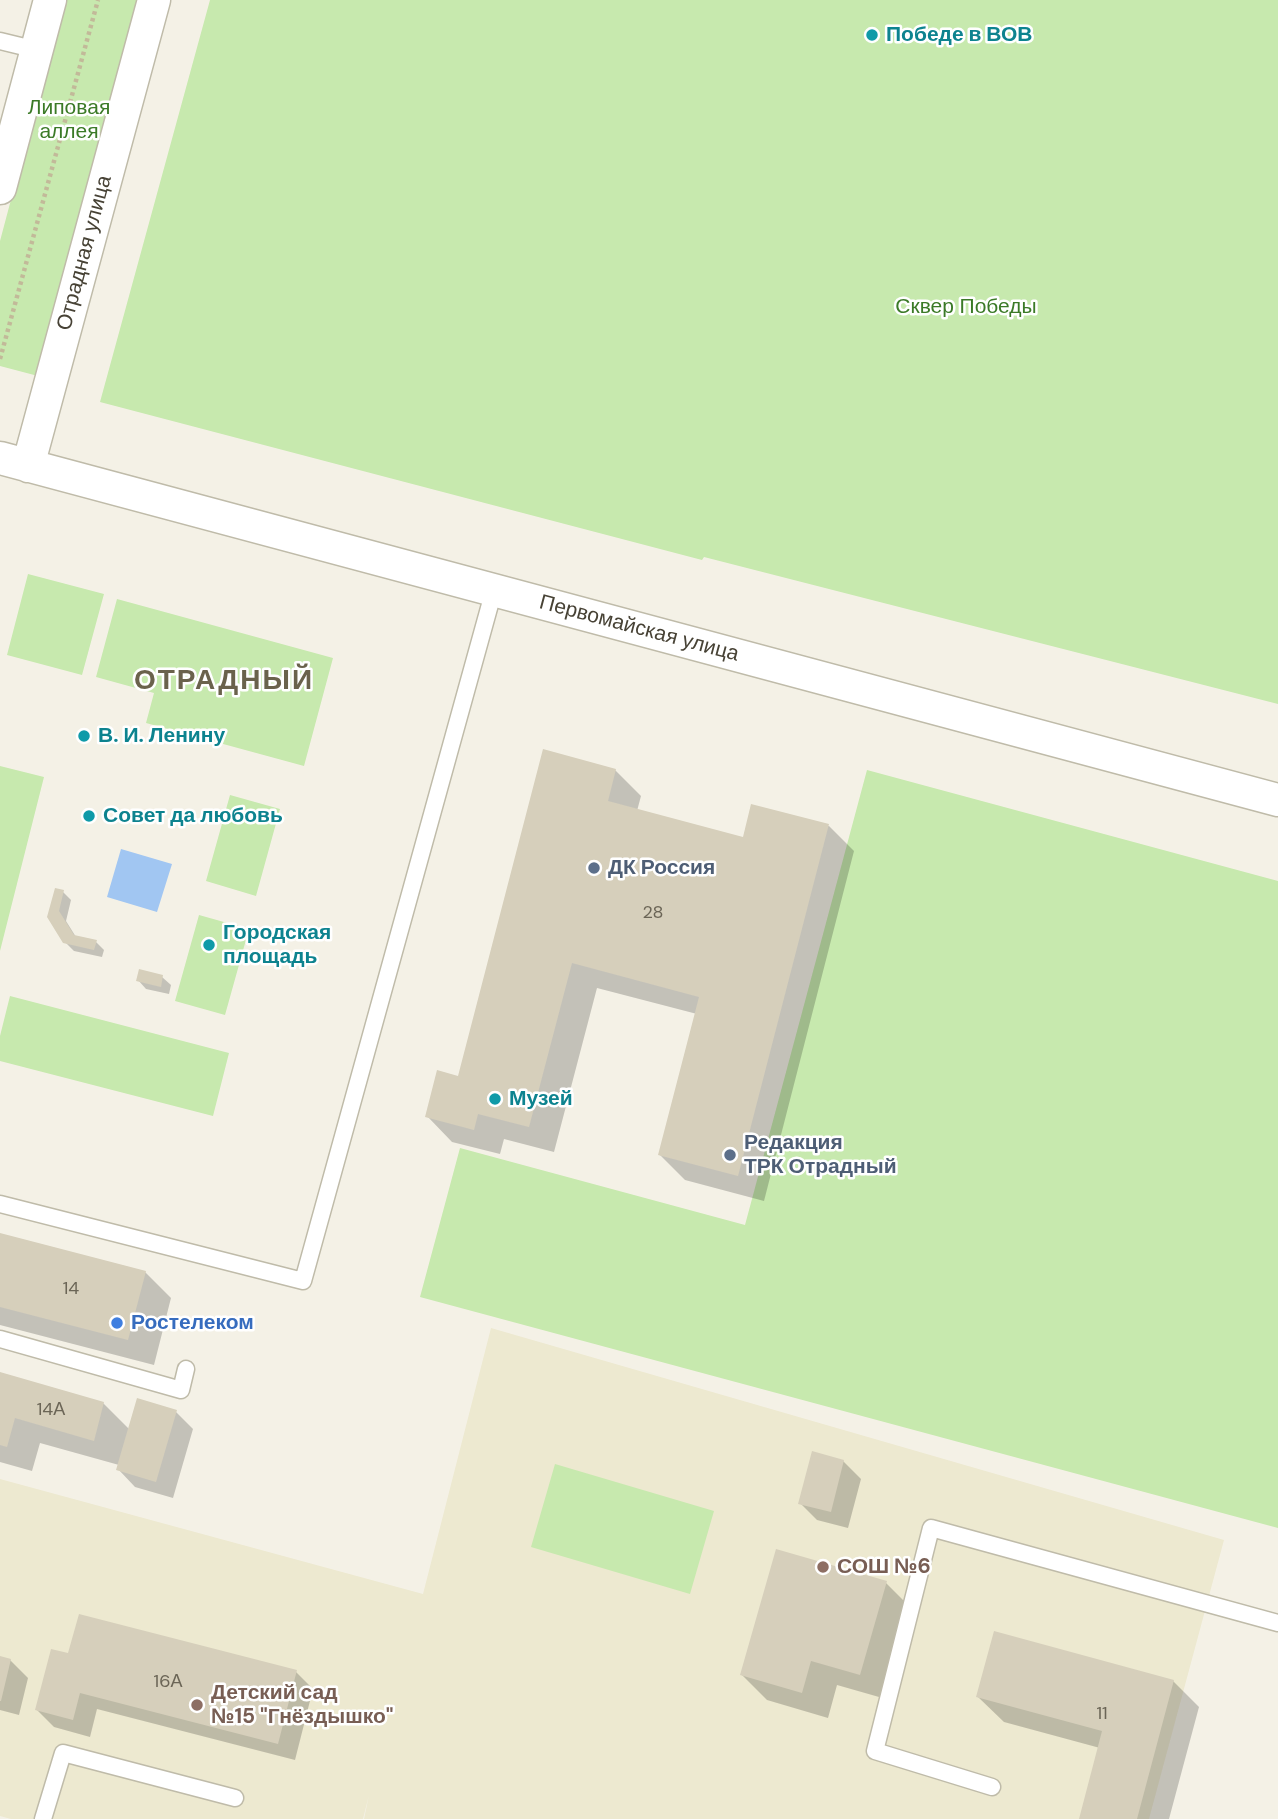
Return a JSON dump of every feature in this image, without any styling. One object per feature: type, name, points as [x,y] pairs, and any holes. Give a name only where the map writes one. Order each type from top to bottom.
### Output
[{"type":"street","points":[[0,188],[50,0]]},
{"type":"street","name":"Отрадная улица","points":[[14,462],[154,0]]},
{"type":"street","name":"Первомайская улица","points":[[14,462],[1278,800]]},
{"type":"lane","points":[[0,41],[37,50]]},
{"type":"lane","points":[[0,1204],[303,1282],[494,590]]},
{"type":"lane","points":[[0,1339],[181,1390],[186,1369]]},
{"type":"lane","points":[[992,1787],[875,1751],[931,1528],[1278,1623]]},
{"type":"lane","points":[[43,1819],[63,1753],[236,1798]]},
{"type":"path","points":[[0,359],[97,0]]},
{"type":"shaded area","name":"СОШ №6","points":[[491,1328],[1224,1540],[1149,1819],[364,1819],[369,1795],[363,1819],[11,1819],[0,1816],[0,1479],[423,1594]]},
{"type":"green space","name":"Липовая аллея","points":[[64,0],[138,0],[38,376],[0,366],[0,241]]},
{"type":"green space","name":"Сквер Победы","points":[[210,0],[1278,0],[1278,704],[704,557],[702,560],[100,402]]},
{"type":"green space","points":[[28,574],[104,594],[82,675],[7,655]]},
{"type":"green space","points":[[117,599],[333,658],[304,766],[146,723],[154,693],[96,677]]},
{"type":"green space","points":[[0,766],[44,777],[0,951]]},
{"type":"green space","points":[[867,770],[1278,881],[1278,1528],[420,1297],[460,1148],[745,1225]]},
{"type":"green space","points":[[230,795],[280,809],[256,896],[206,881]]},
{"type":"green space","points":[[199,915],[249,929],[225,1015],[175,1001]]},
{"type":"green space","points":[[10,996],[229,1053],[213,1116],[0,1061],[0,1036]]},
{"type":"green space","points":[[555,1464],[714,1511],[690,1594],[531,1547]]},
{"type":"water","points":[[121,849],[172,864],[157,912],[107,897]]},
{"type":"building","points":[[543,749],[616,769],[608,801],[743,837],[751,804],[829,824],[738,1176],[658,1155],[699,997],[572,963],[529,1127],[478,1114],[474,1130],[425,1117],[437,1070],[458,1076]]},
{"type":"building","points":[[55,888],[64,890],[59,911],[74,935],[97,940],[94,950],[63,943],[47,917]]},
{"type":"building","points":[[139,969],[163,975],[161,987],[136,981]]},
{"type":"building","points":[[0,1233],[146,1271],[128,1340],[0,1307]]},
{"type":"building","points":[[0,1372],[104,1402],[94,1441],[15,1418],[7,1447],[0,1445]]},
{"type":"building","points":[[137,1398],[177,1410],[156,1482],[116,1470]]},
{"type":"building","points":[[812,1451],[844,1460],[831,1512],[798,1504]]},
{"type":"building","points":[[776,1549],[887,1581],[860,1675],[811,1661],[802,1693],[740,1675]]},
{"type":"building","points":[[79,1614],[297,1670],[278,1744],[80,1693],[73,1720],[35,1710],[51,1649],[68,1653]]},
{"type":"building","points":[[994,1631],[1174,1680],[1137,1819],[1079,1819],[1102,1731],[976,1697]]},
{"type":"building","points":[[0,1656],[11,1659],[1,1701],[0,1701]]},
{"type":"place","name":"Победе в ВОВ","points":[[872,35]]},
{"type":"place","name":"В. И. Ленину","points":[[84,736]]},
{"type":"place","name":"Совет да любовь","points":[[89,816]]},
{"type":"place","name":"ДК Россия","points":[[594,868]]},
{"type":"place","name":"Городская площадь","points":[[209,945]]},
{"type":"place","name":"Музей","points":[[495,1099]]},
{"type":"place","name":"Редакция ТРК Отрадный","points":[[730,1155]]},
{"type":"place","name":"Ростелеком","points":[[117,1323]]},
{"type":"place","name":"СОШ №6","points":[[823,1567]]},
{"type":"place","name":"Детский сад №15 \"Гнёздышко\"","points":[[197,1705]]},
{"type":"district","name":"ОТРАДНЫЙ","points":[[224,682]]}]
